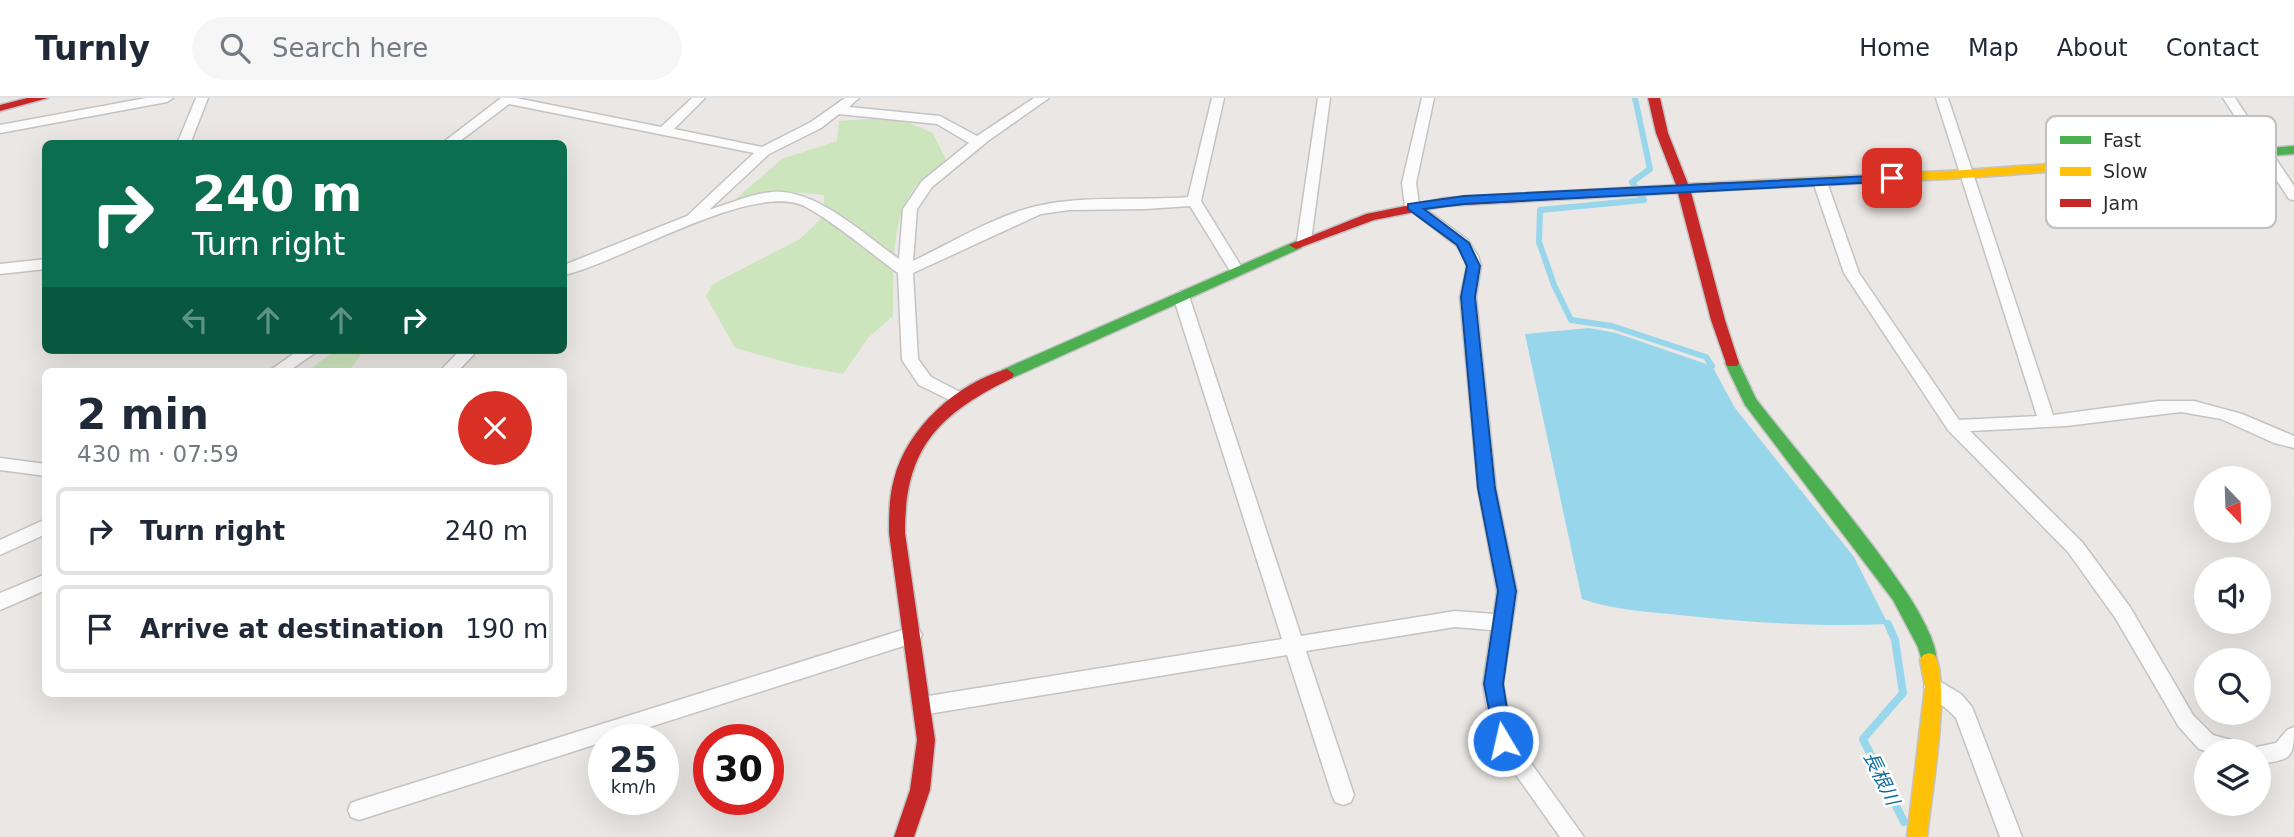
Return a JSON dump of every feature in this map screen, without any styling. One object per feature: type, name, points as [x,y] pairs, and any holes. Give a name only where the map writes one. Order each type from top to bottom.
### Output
[{"type":"main road","points":[[0,108],[42,98]]},
{"type":"main road","points":[[1654,98],[1684,190],[1717,321],[1738,380],[1750,401],[1899,596],[1927,647],[1934,687],[1917,837]]},
{"type":"main road","points":[[2276,151],[2294,150]]},
{"type":"main road","points":[[904,837],[916,809],[925,772],[926,740],[898,539],[897,494],[914,447],[937,416],[960,399],[994,380],[1304,241],[1360,219],[1412,206],[1464,200],[2046,168]]},
{"type":"street","points":[[0,129],[167,98]]},
{"type":"street","points":[[185,140],[202,98]]},
{"type":"street","points":[[663,132],[699,98]]},
{"type":"street","points":[[690,220],[764,151],[794,138],[853,98]]},
{"type":"street","points":[[960,399],[925,381],[910,360],[905,271],[910,209],[927,184],[977,142],[1043,98]]},
{"type":"street","points":[[1218,98],[1194,201],[1237,271]]},
{"type":"street","points":[[1304,241],[1324,98]]},
{"type":"street","points":[[1428,98],[1409,183],[1412,206],[1463,243],[1474,266],[1468,297],[1486,488],[1507,591],[1493,684],[1503,741],[1573,837]]},
{"type":"street","points":[[1942,98],[2047,422]]},
{"type":"street","points":[[2229,98],[2240,116]]},
{"type":"street","points":[[452,140],[501,100],[764,151]]},
{"type":"street","points":[[838,110],[940,120],[977,142]]},
{"type":"street","points":[[2276,171],[2294,196]]},
{"type":"street","points":[[1820,182],[1852,272],[1954,426],[2075,547],[2123,612],[2186,721],[2203,739]]},
{"type":"street","points":[[567,269],[690,220],[762,198],[782,196],[810,203],[905,271]]},
{"type":"street","points":[[905,271],[1045,208],[1073,203],[1146,205],[1194,201]]},
{"type":"street","points":[[0,269],[42,264]]},
{"type":"street","points":[[1181,296],[1343,795]]},
{"type":"street","points":[[282,368],[305,354]]},
{"type":"street","points":[[452,368],[466,354]]},
{"type":"street","points":[[1954,426],[2047,422],[2107,416],[2154,406],[2193,407],[2217,412],[2259,428],[2279,440],[2294,442]]},
{"type":"street","points":[[0,464],[42,469]]},
{"type":"street","points":[[0,548],[42,528]]},
{"type":"street","points":[[0,602],[42,583]]},
{"type":"street","points":[[922,706],[1455,619],[1503,623]]},
{"type":"street","points":[[359,810],[912,635]]},
{"type":"street","points":[[1934,687],[1954,700],[1965,713],[2011,837]]},
{"type":"street","points":[[2271,753],[2283,751],[2294,736]]},
{"type":"green space","points":[[895,117],[933,133],[947,162],[925,177],[913,190],[899,223],[895,242],[893,316],[868,338],[843,374],[796,365],[735,348],[706,296],[713,284],[800,239],[824,216],[824,195],[782,191],[732,202],[782,159],[837,141],[839,121]]},
{"type":"green space","points":[[330,354],[361,354],[351,368],[311,368]]},
{"type":"water","points":[[1589,328],[1616,333],[1712,366],[1735,408],[1854,557],[1888,624],[1813,625],[1739,621],[1635,610],[1582,599],[1525,334]]},
{"type":"waterway","points":[[1635,98],[1650,169],[1632,182],[1644,200],[1540,210],[1539,242],[1554,285],[1571,320],[1612,326],[1706,357],[1712,366]]},
{"type":"waterway","name":"長根川","points":[[1888,624],[1895,640],[1903,693],[1863,739],[1904,822]]},
{"type":"traffic: fast","points":[[2276,151],[2294,150]]},
{"type":"traffic: fast","points":[[1007,374],[1296,245]]},
{"type":"traffic: fast","points":[[1732,363],[1750,401],[1899,595],[1927,647],[1929,660]]},
{"type":"traffic: slow","points":[[1728,186],[2046,168]]},
{"type":"traffic: slow","points":[[1917,837],[1934,687],[1929,660]]},
{"type":"traffic: jam","points":[[0,108],[42,98]]},
{"type":"traffic: jam","points":[[1654,98],[1662,133],[1684,190],[1732,363]]},
{"type":"traffic: jam","points":[[1296,245],[1371,217],[1445,202],[1728,186]]},
{"type":"traffic: jam","points":[[904,837],[920,790],[926,740],[897,533],[897,504],[902,478],[910,455],[939,417],[959,401],[1007,374]]},
{"type":"route","points":[[1503,741],[1493,684],[1507,591],[1486,488],[1468,297],[1474,266],[1463,243],[1412,206],[1464,200],[1892,178]]}]
